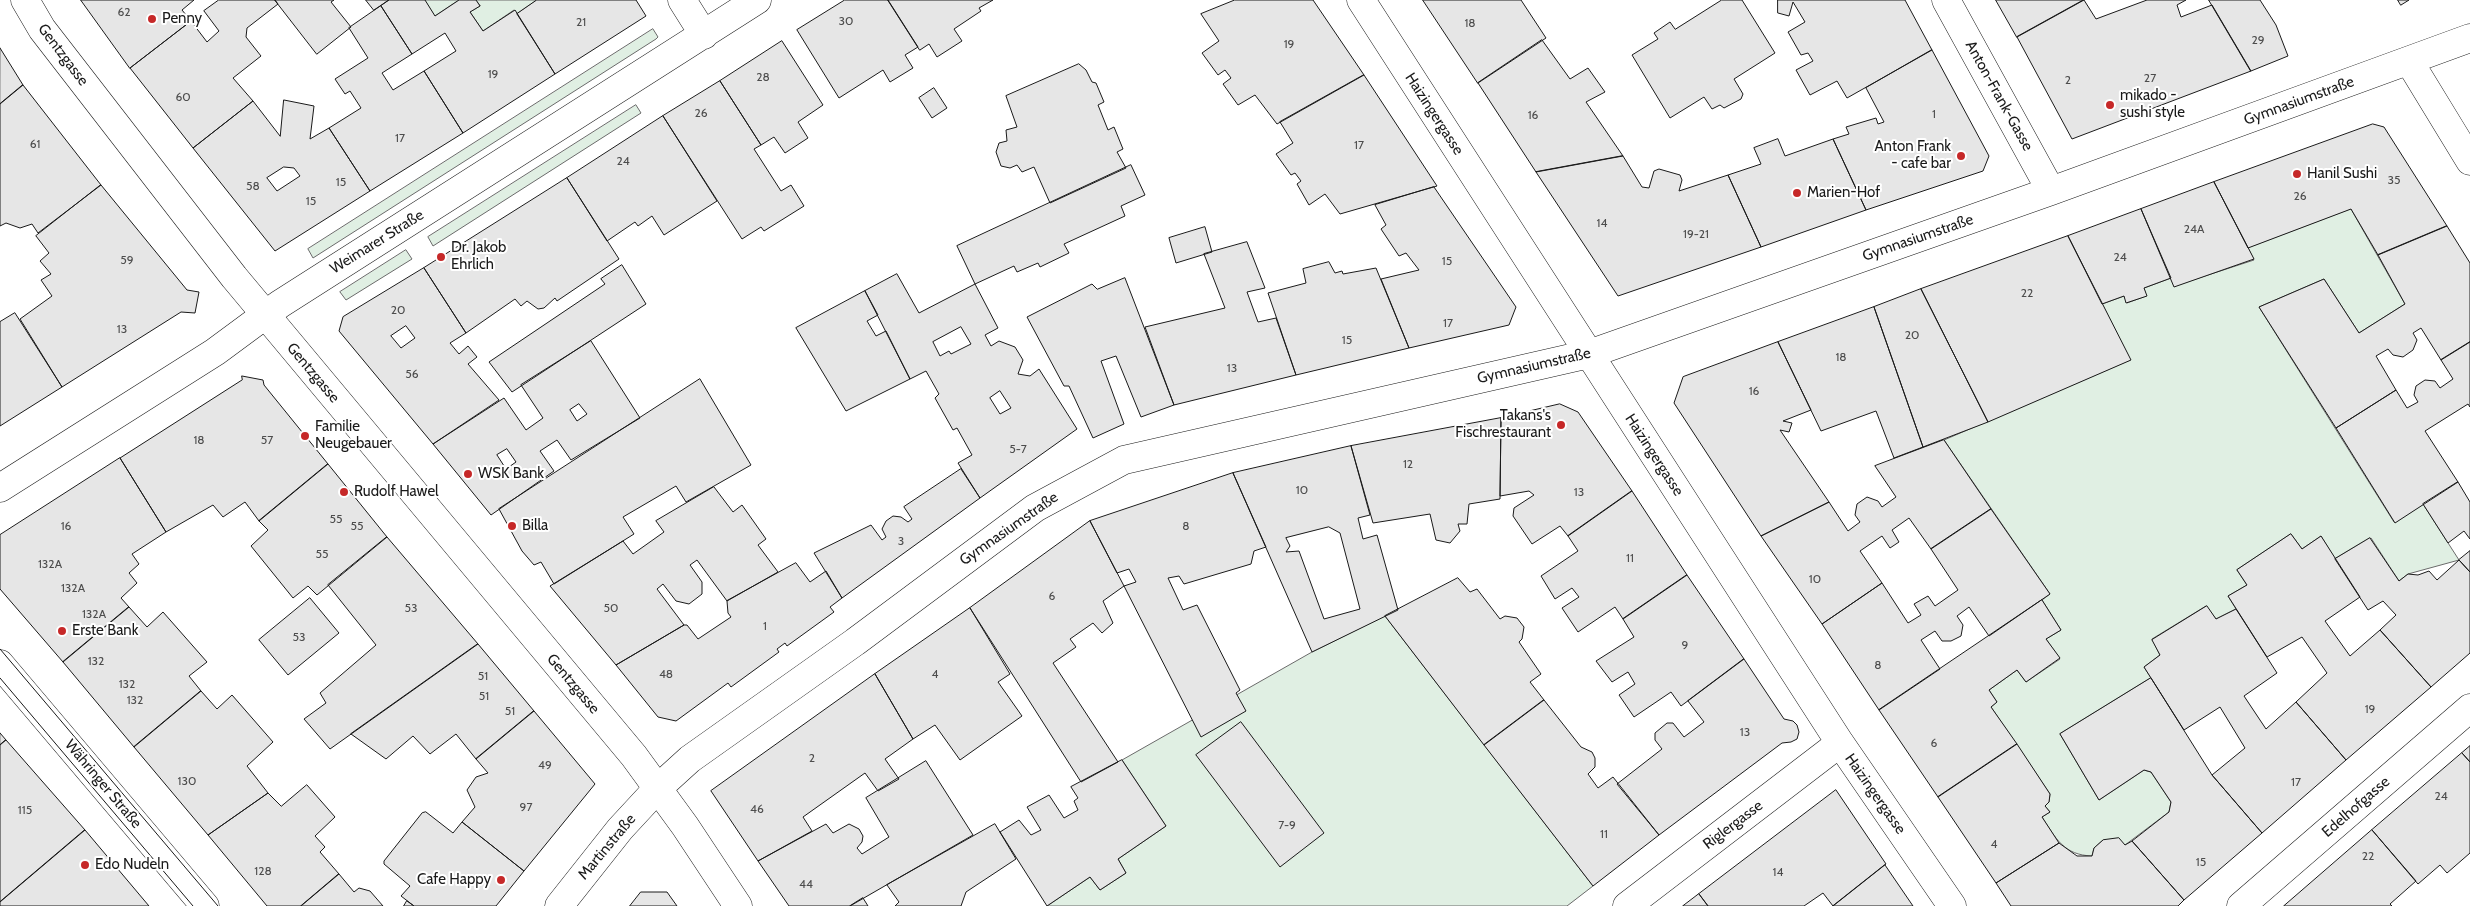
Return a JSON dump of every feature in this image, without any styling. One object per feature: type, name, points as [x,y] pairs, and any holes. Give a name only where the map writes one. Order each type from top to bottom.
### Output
[{"type":"street","name":"Gentzgasse","points":[[25,0],[42,29],[266,314],[634,756],[686,826],[738,906]]},
{"type":"street","points":[[682,0],[704,35]]},
{"type":"street","name":"Weimarer Straße","points":[[0,488],[215,352],[266,314],[757,0]]},
{"type":"street","name":"Haizingergasse","points":[[1361,0],[1840,743],[1952,906]]},
{"type":"street","name":"Anton-Frank-Gasse","points":[[1946,0],[2051,191]]},
{"type":"street","name":"Gymnasiumstraße","points":[[657,789],[690,760],[855,642],[1036,508],[1124,460],[1588,354],[2051,191],[2470,38]]},
{"type":"street","points":[[2409,61],[2470,161]]},
{"type":"street","name":"Währinger Straße","points":[[0,664],[205,906]]},
{"type":"street","name":"Edelhofgasse","points":[[2242,906],[2470,708]]},
{"type":"street","name":"Riglergasse","points":[[1627,906],[1840,743]]},
{"type":"street","name":"Martinstraße","points":[[558,906],[620,829],[657,789]]},
{"type":"green space","points":[[425,0],[459,0],[435,16]]},
{"type":"green space","points":[[476,0],[537,0],[517,14],[514,10],[483,31],[470,12],[480,6]]},
{"type":"green space","points":[[653,29],[658,37],[656,39],[313,258],[308,249]]},
{"type":"green space","points":[[636,105],[641,113],[433,246],[428,237]]},
{"type":"green space","points":[[2351,209],[2405,304],[2359,333],[2324,279],[2259,307],[2394,522],[2423,504],[2459,560],[2408,574],[2399,581],[2371,538],[2335,559],[2321,536],[2302,549],[2291,534],[2237,570],[2247,585],[2228,596],[2236,609],[2216,619],[2206,606],[2152,639],[2160,655],[2144,667],[2151,678],[2060,734],[2099,800],[2144,770],[2151,772],[2171,802],[2169,812],[2125,845],[2103,840],[2094,848],[2092,856],[2074,853],[2057,839],[2042,817],[2050,812],[2045,806],[2049,802],[2050,794],[1991,707],[1997,702],[1989,690],[2017,670],[2026,682],[2060,659],[2046,639],[2061,630],[2042,600],[2050,594],[1944,440],[2130,360],[2102,304],[2124,296],[2127,303],[2146,296],[2144,288],[2171,278],[2174,286],[2254,260],[2248,248]]},
{"type":"green space","points":[[406,250],[412,259],[346,300],[340,292]]},
{"type":"green space","points":[[1385,616],[1593,886],[1567,906],[1047,906],[1090,877],[1100,890],[1126,873],[1118,859],[1166,826],[1122,760],[1312,652]]},
{"type":"building","points":[[81,0],[194,0],[182,10],[191,21],[130,68]]},
{"type":"building","points":[[219,0],[275,0],[278,4],[247,28],[246,37],[261,56],[233,78],[253,101],[193,148],[130,68],[191,21],[207,42],[219,31],[204,11]]},
{"type":"building","points":[[275,0],[334,0],[331,2],[351,27],[317,54]]},
{"type":"building","points":[[366,0],[389,0],[374,10]]},
{"type":"building","points":[[389,0],[425,0],[435,16],[459,0],[476,0],[480,6],[470,12],[483,31],[515,10],[555,74],[463,133],[424,71],[456,51],[445,33],[412,54],[381,6]]},
{"type":"building","points":[[537,0],[636,0],[646,16],[555,74],[517,14]]},
{"type":"building","points":[[845,0],[888,0],[918,47],[905,55],[913,68],[890,82],[883,70],[839,98],[797,30]]},
{"type":"building","points":[[888,0],[993,0],[979,8],[981,11],[954,29],[962,41],[937,57],[929,44],[920,50]]},
{"type":"building","points":[[1235,0],[1313,0],[1364,75],[1277,124],[1255,95],[1238,105],[1223,84],[1231,78],[1225,70],[1218,75],[1202,53],[1219,41],[1201,14]]},
{"type":"building","points":[[1423,0],[1521,0],[1546,38],[1478,83]]},
{"type":"building","points":[[1722,0],[1742,0],[1775,53],[1734,79],[1743,94],[1741,99],[1724,108],[1720,105],[1712,109],[1704,97],[1670,118],[1632,55],[1658,39],[1654,33],[1670,22],[1675,29]]},
{"type":"building","points":[[1778,0],[1905,0],[1932,50],[1847,98],[1837,81],[1810,95],[1796,70],[1813,61],[1808,53],[1801,55],[1788,32],[1805,22],[1793,2],[1789,16],[1778,13]]},
{"type":"building","points":[[1996,0],[2084,0],[2017,37]]},
{"type":"building","points":[[2084,0],[2096,19],[2147,0],[2186,0],[2177,5],[2181,17],[2212,5],[2251,71],[2072,139],[2017,37]]},
{"type":"building","points":[[2209,0],[2260,0],[2276,25],[2288,56],[2251,71]]},
{"type":"building","points":[[2398,0],[2409,0],[2401,5]]},
{"type":"building","points":[[381,6],[412,54],[382,73],[393,90],[424,71],[463,133],[370,191],[329,128],[361,108],[350,91],[345,94],[335,79],[368,58],[349,28]]},
{"type":"building","points":[[1542,40],[1570,79],[1588,68],[1605,92],[1586,102],[1623,156],[1536,172],[1478,83]]},
{"type":"building","points":[[782,41],[823,105],[798,122],[808,138],[785,153],[774,137],[761,145],[720,81]]},
{"type":"building","points":[[0,48],[23,85],[0,104]]},
{"type":"building","points":[[1932,50],[1989,156],[1983,171],[1866,210],[1833,139],[1849,134],[1846,127],[1876,118],[1878,124],[1884,122],[1866,88]]},
{"type":"building","points":[[1079,64],[1086,70],[1092,82],[1096,83],[1104,102],[1098,105],[1108,130],[1114,127],[1123,149],[1117,152],[1126,168],[1050,203],[1034,167],[1022,172],[1017,165],[1010,168],[1001,166],[996,152],[999,143],[1007,141],[1006,130],[1017,127],[1006,96]]},
{"type":"building","points":[[1364,75],[1437,186],[1340,214],[1325,194],[1309,205],[1297,184],[1301,181],[1295,173],[1291,175],[1276,154],[1293,143],[1280,122]]},
{"type":"building","points":[[720,81],[761,145],[754,149],[781,191],[791,185],[804,206],[764,231],[761,227],[742,239],[663,116]]},
{"type":"building","points":[[23,85],[101,185],[38,233],[32,224],[20,228],[6,223],[0,226],[0,104]]},
{"type":"building","points":[[934,88],[947,108],[932,118],[919,98]]},
{"type":"building","points":[[284,100],[314,106],[310,139],[329,128],[370,191],[275,251],[193,148],[253,101],[280,136]],"holes":[[[284,167],[294,168],[300,176],[277,191],[267,178]]]},
{"type":"building","points":[[663,116],[717,201],[664,235],[652,216],[638,226],[635,222],[607,241],[567,178]]},
{"type":"building","points":[[2373,124],[2384,127],[2447,226],[2378,255],[2351,209],[2248,248],[2214,182]]},
{"type":"building","name":"Marien-Hof","points":[[1778,139],[1785,156],[1833,139],[1866,210],[1761,247],[1728,175],[1761,164],[1754,148]]},
{"type":"building","points":[[1623,156],[1642,187],[1649,188],[1654,171],[1659,169],[1680,175],[1682,180],[1679,191],[1728,175],[1761,247],[1618,296],[1536,172]]},
{"type":"building","points":[[1131,165],[1145,195],[1121,206],[1125,216],[1064,244],[1069,253],[1040,267],[1038,263],[1017,272],[1014,266],[975,284],[957,246]]},
{"type":"building","points":[[567,178],[619,259],[557,301],[555,298],[544,308],[538,309],[527,301],[521,306],[515,299],[466,333],[424,268]]},
{"type":"building","points":[[2214,182],[2254,259],[2174,287],[2141,209]]},
{"type":"building","points":[[101,185],[187,290],[199,292],[195,313],[181,312],[62,387],[20,319],[52,296],[41,280],[51,274],[40,261],[49,253],[36,236]]},
{"type":"building","points":[[1434,187],[1516,307],[1509,325],[1409,348],[1381,279],[1419,270],[1406,253],[1399,256],[1381,229],[1386,225],[1375,205]]},
{"type":"building","points":[[2141,209],[2171,278],[2144,288],[2147,296],[2126,303],[2124,296],[2102,304],[2068,236]]},
{"type":"building","points":[[2447,226],[2470,263],[2470,342],[2441,360],[2421,328],[2413,333],[2417,340],[2413,350],[2403,357],[2393,355],[2388,349],[2376,356],[2396,390],[2336,428],[2259,307],[2324,279],[2359,333],[2405,304],[2378,255]]},
{"type":"building","points":[[1205,227],[1212,252],[1176,263],[1169,238]]},
{"type":"building","points":[[2068,236],[2131,360],[1988,422],[1921,289]]},
{"type":"building","points":[[1247,242],[1265,288],[1247,292],[1258,322],[1276,318],[1296,375],[1174,405],[1145,327],[1225,308],[1204,254]]},
{"type":"building","points":[[1329,262],[1335,273],[1342,271],[1343,274],[1376,268],[1409,348],[1296,375],[1268,293],[1306,283],[1303,269]]},
{"type":"building","points":[[622,265],[646,304],[512,392],[489,362],[605,284],[601,279]]},
{"type":"building","points":[[424,268],[466,333],[450,343],[459,354],[468,346],[477,357],[468,364],[499,400],[433,444],[339,331],[343,317]],"holes":[[[406,326],[415,338],[401,348],[391,336]]]},
{"type":"building","points":[[897,274],[919,313],[975,284],[998,328],[985,335],[991,346],[999,341],[1015,347],[1023,360],[1018,374],[1030,376],[1039,369],[1077,429],[980,498],[958,463],[972,455],[957,428],[953,430],[935,398],[939,394],[926,371],[910,379],[865,291]],"holes":[[[961,327],[971,344],[951,354],[949,351],[940,356],[933,342]],[[1000,391],[1011,408],[1000,414],[990,398]]]},
{"type":"building","points":[[1125,278],[1174,405],[1141,417],[1116,356],[1101,361],[1124,424],[1093,438],[1069,386],[1064,386],[1027,317],[1092,284],[1097,289]]},
{"type":"building","points":[[1921,289],[1988,422],[1923,447],[1874,307]]},
{"type":"building","points":[[865,291],[878,315],[867,321],[876,336],[886,331],[910,379],[846,411],[796,328]]},
{"type":"building","points":[[1874,307],[1923,447],[1894,458],[1876,411],[1821,431],[1778,342]]},
{"type":"building","points":[[15,313],[62,387],[0,426],[0,322]]},
{"type":"building","points":[[591,341],[640,418],[571,460],[557,440],[540,451],[554,471],[491,515],[433,444],[504,398],[526,430],[543,418],[521,385]],"holes":[[[579,404],[587,414],[577,421],[570,410]],[[507,449],[516,462],[506,469],[497,455]]]},
{"type":"building","points":[[1778,342],[1811,410],[1783,421],[1792,423],[1789,432],[1780,430],[1829,502],[1761,536],[1674,403],[1683,377]]},
{"type":"building","points":[[2470,342],[2470,407],[2468,404],[2425,431],[2458,482],[2395,523],[2336,428],[2396,390],[2407,408],[2418,402],[2414,395],[2416,386],[2425,380],[2435,381],[2440,388],[2453,379],[2441,360]]},
{"type":"building","points":[[242,376],[263,380],[264,385],[328,464],[259,521],[245,502],[223,517],[213,505],[166,532],[120,458],[242,380]]},
{"type":"building","points":[[700,379],[751,465],[686,502],[676,486],[623,517],[634,534],[554,584],[541,562],[534,565],[522,551],[499,509]]},
{"type":"building","points":[[1560,404],[1578,412],[1632,491],[1568,536],[1560,526],[1532,544],[1513,516],[1514,508],[1534,495],[1529,491],[1500,496],[1501,418]]},
{"type":"building","points":[[1501,418],[1500,499],[1469,504],[1467,524],[1458,524],[1460,531],[1450,543],[1436,540],[1430,514],[1373,523],[1351,446]]},
{"type":"building","points":[[1944,440],[1991,509],[1931,549],[1909,518],[1892,530],[1899,542],[1890,548],[1882,536],[1860,551],[1882,583],[1822,624],[1761,536],[1829,502],[1848,531],[1860,522],[1855,515],[1857,504],[1867,497],[1878,501],[1882,507],[1896,497],[1875,466]]},
{"type":"building","points":[[1351,446],[1370,515],[1358,518],[1363,539],[1377,535],[1398,610],[1312,652],[1233,473]],"holes":[[[1329,527],[1340,533],[1360,609],[1324,619],[1299,551],[1286,552],[1290,546],[1286,538]]]},
{"type":"building","points":[[120,458],[166,532],[132,554],[139,564],[129,573],[137,583],[121,598],[129,607],[63,662],[0,589],[0,535]]},
{"type":"building","points":[[328,464],[387,537],[317,595],[308,586],[293,598],[251,546],[268,530],[259,521]]},
{"type":"building","points":[[961,469],[980,498],[842,598],[814,553],[871,525],[882,540],[886,537],[882,529],[886,521],[893,516],[901,517],[908,522],[912,519],[904,507]]},
{"type":"building","points":[[1233,473],[1266,547],[1254,551],[1251,564],[1184,584],[1179,576],[1168,578],[1183,610],[1197,605],[1240,690],[1236,693],[1246,711],[1201,737],[1124,586],[1136,582],[1129,569],[1117,573],[1090,521]]},
{"type":"building","points":[[2458,482],[2470,502],[2470,539],[2464,531],[2448,543],[2423,504]]},
{"type":"building","points":[[714,487],[733,512],[742,505],[766,539],[758,545],[778,572],[727,601],[697,560],[690,565],[702,582],[702,594],[689,604],[676,601],[663,584],[657,589],[684,625],[616,665],[550,586],[623,541],[633,554],[664,532],[656,521]]},
{"type":"building","points":[[1632,491],[1687,575],[1623,619],[1615,607],[1578,632],[1562,608],[1579,597],[1572,588],[1555,599],[1541,576],[1578,551],[1568,536]]},
{"type":"building","points":[[1991,509],[2050,594],[1989,636],[1969,607],[1957,616],[1963,625],[1961,636],[1951,641],[1942,641],[1935,631],[1921,640],[1940,669],[1879,710],[1822,624],[1882,583],[1908,623],[1921,615],[1914,604],[1928,596],[1935,606],[1958,590],[1931,549]]},
{"type":"building","points":[[1090,521],[1124,586],[1103,601],[1113,623],[1102,633],[1093,623],[1070,639],[1076,647],[1053,663],[1118,762],[1081,782],[970,608]]},
{"type":"building","points":[[2291,534],[2302,549],[2321,536],[2360,597],[2325,621],[2350,656],[2380,630],[2431,687],[2346,760],[2296,702],[2327,673],[2302,637],[2267,657],[2228,596],[2247,585],[2237,570]]},
{"type":"building","points":[[387,537],[478,644],[330,749],[304,719],[326,703],[320,693],[376,645],[328,585]]},
{"type":"building","points":[[2370,538],[2399,581],[2408,574],[2418,575],[2429,571],[2437,580],[2459,560],[2470,572],[2470,653],[2431,687],[2380,630],[2396,615],[2383,601],[2368,610],[2335,559]]},
{"type":"building","points":[[2470,551],[2470,572],[2459,560]]},
{"type":"building","points":[[796,563],[810,582],[826,571],[842,598],[830,607],[834,612],[787,646],[785,643],[777,649],[779,652],[731,687],[728,683],[676,721],[658,717],[616,665],[684,625],[687,625],[698,639],[731,617],[728,613],[727,601]]},
{"type":"building","points":[[1687,575],[1744,659],[1681,706],[1671,692],[1634,717],[1619,695],[1635,684],[1628,672],[1612,682],[1596,661],[1634,637],[1623,619]]},
{"type":"building","points":[[1458,578],[1470,592],[1477,589],[1500,619],[1505,616],[1517,618],[1524,627],[1522,639],[1519,642],[1541,674],[1530,682],[1544,700],[1484,745],[1385,616]]},
{"type":"building","points":[[310,598],[339,633],[288,675],[259,640]]},
{"type":"building","points":[[2042,600],[2061,630],[2046,639],[2060,658],[2026,682],[2017,670],[1989,690],[1997,702],[1991,707],[2017,744],[1938,797],[1879,710]]},
{"type":"building","points":[[2207,606],[2216,619],[2236,609],[2277,673],[2244,696],[2266,729],[2296,702],[2346,760],[2262,833],[2212,775],[2245,748],[2220,707],[2184,730],[2144,667],[2160,655],[2152,640]]},
{"type":"building","points":[[129,607],[147,627],[163,612],[207,662],[189,676],[201,691],[134,747],[63,662]]},
{"type":"building","points":[[970,608],[1010,674],[998,682],[1022,716],[960,760],[935,725],[913,739],[875,674]]},
{"type":"building","points":[[478,644],[534,711],[476,759],[456,734],[430,754],[413,736],[386,759],[351,734]]},
{"type":"building","points":[[1744,659],[1784,719],[1793,721],[1797,725],[1799,732],[1797,739],[1782,743],[1659,835],[1617,784],[1662,749],[1655,740],[1655,733],[1667,723],[1673,723],[1684,737],[1704,722],[1688,701]]},
{"type":"building","points":[[875,674],[913,739],[885,759],[899,779],[878,791],[865,773],[803,817],[812,831],[758,861],[711,791]]},
{"type":"building","points":[[2151,678],[2212,775],[2262,833],[2184,900],[2132,841],[2169,812],[2171,802],[2151,772],[2144,770],[2099,800],[2060,734]]},
{"type":"building","points":[[201,691],[217,709],[232,695],[273,742],[247,766],[268,793],[208,835],[134,747]]},
{"type":"building","points":[[1544,700],[1581,747],[1592,752],[1595,758],[1595,767],[1588,774],[1598,788],[1613,777],[1659,835],[1593,886],[1484,745]]},
{"type":"building","points":[[534,711],[595,784],[524,871],[462,822],[475,807],[467,790],[476,777],[488,773],[476,759]]},
{"type":"building","points":[[1241,722],[1324,833],[1280,867],[1196,755]]},
{"type":"building","points":[[0,733],[6,740],[0,745]]},
{"type":"building","points":[[6,740],[85,830],[0,902],[0,745]]},
{"type":"building","points":[[2017,744],[2050,794],[2049,802],[2045,806],[2050,812],[2042,817],[2059,843],[1996,883],[1938,797]]},
{"type":"building","points":[[2470,746],[2470,762],[2462,753]]},
{"type":"building","points":[[2462,753],[2470,762],[2470,853],[2447,873],[2440,865],[2418,884],[2372,830]]},
{"type":"building","points":[[1122,760],[1166,826],[1118,859],[1126,873],[1100,890],[1090,877],[1047,906],[1000,832],[1019,820],[1031,835],[1041,830],[1027,807],[1049,795],[1064,818],[1078,810],[1074,801],[1078,798],[1071,787]]},
{"type":"building","points":[[926,761],[973,835],[850,906],[789,906],[758,861],[826,824],[833,833],[849,824],[859,829],[863,836],[862,842],[857,848],[862,854],[889,837],[866,798]]},
{"type":"building","points":[[307,785],[335,817],[315,836],[325,847],[320,852],[339,874],[301,906],[267,906],[208,835],[268,793],[281,806]]},
{"type":"building","points":[[1836,790],[1886,864],[1833,906],[1823,893],[1804,906],[1708,906],[1699,894]]},
{"type":"building","points":[[426,812],[453,833],[462,822],[524,871],[496,906],[414,906],[401,896],[410,886],[384,864],[384,861],[422,813]]},
{"type":"building","points":[[995,824],[1016,859],[966,892],[961,906],[895,906],[899,902],[887,885]]},
{"type":"building","points":[[85,830],[149,906],[0,906],[0,902]]},
{"type":"building","points":[[2372,830],[2416,881],[2390,904],[2392,906],[2284,906]]},
{"type":"building","points":[[2119,838],[2125,845],[2132,841],[2184,900],[2178,906],[2011,906],[1996,883],[2059,843],[2077,856],[2092,856],[2094,848],[2103,840]]},
{"type":"building","points":[[1885,865],[1913,906],[1833,906]]},
{"type":"building","points":[[339,874],[354,892],[359,888],[370,891],[383,906],[301,906]]},
{"type":"building","points":[[641,892],[667,892],[677,906],[630,906]]},
{"type":"building","points":[[1699,894],[1708,906],[1683,906]]},
{"type":"building","points":[[863,898],[868,906],[850,906]]},
{"type":"building","points":[[407,901],[414,906],[404,906]]},
{"type":"tram line","points":[[0,649],[218,906]]},
{"type":"tram line","points":[[0,678],[193,906]]},
{"type":"place","name":"Penny","points":[[152,19]]},
{"type":"place","name":"mikado - sushi style","points":[[2110,105]]},
{"type":"place","name":"Anton Frank - cafe bar","points":[[1961,156]]},
{"type":"place","name":"Hanil Sushi","points":[[2297,174]]},
{"type":"place","name":"Marien-Hof","points":[[1797,193]]},
{"type":"place","name":"Dr. Jakob Ehrlich","points":[[441,257]]},
{"type":"place","name":"Takans's Fischrestaurant","points":[[1561,425]]},
{"type":"place","name":"Familie Neugebauer","points":[[305,436]]},
{"type":"place","name":"WSK Bank","points":[[468,474]]},
{"type":"place","name":"Rudolf Hawel","points":[[344,492]]},
{"type":"place","name":"Billa","points":[[512,526]]},
{"type":"place","name":"Erste Bank","points":[[62,631]]},
{"type":"place","name":"Edo Nudeln","points":[[85,865]]},
{"type":"place","name":"Cafe Happy","points":[[501,880]]}]
